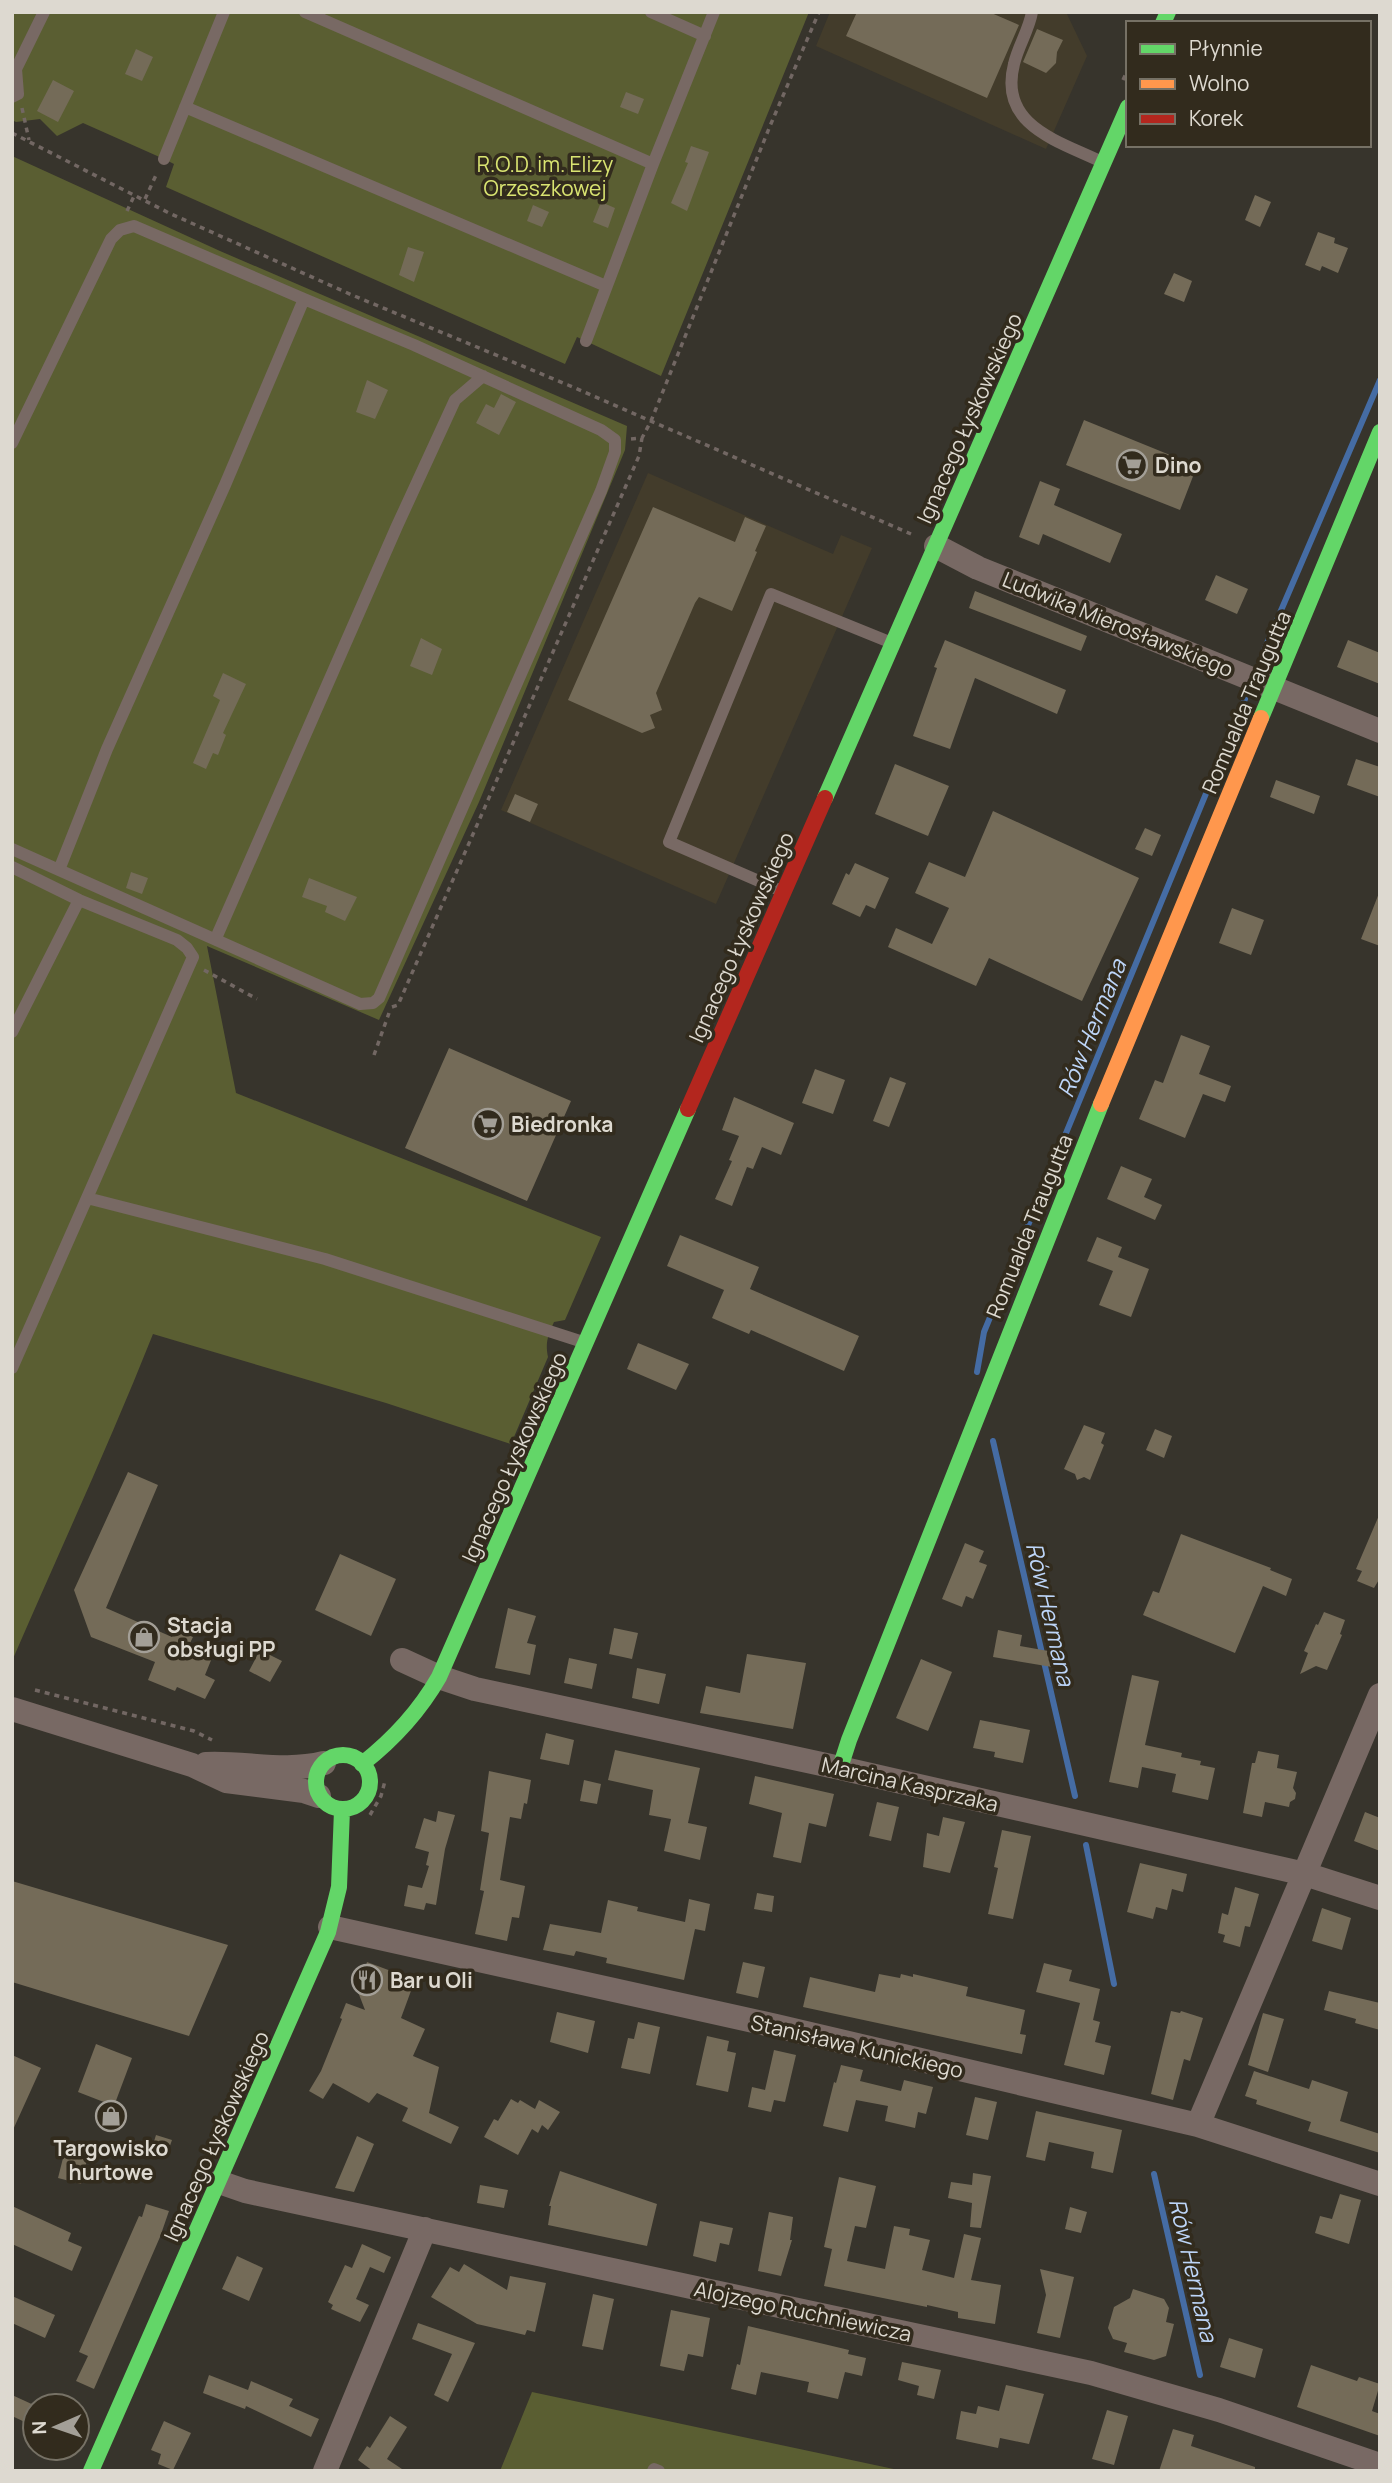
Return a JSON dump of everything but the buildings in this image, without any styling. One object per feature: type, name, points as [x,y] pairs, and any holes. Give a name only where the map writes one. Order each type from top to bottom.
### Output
[{"type":"street","name":"Ignacego Łyskowskiego","points":[[362,1764],[387,1745],[415,1716],[439,1677],[1126,111]]},
{"type":"street","name":"Romualda Traugutta","points":[[840,1768],[1072,1175],[1380,432]]},
{"type":"street","name":"Ludwika Mierosławskiego","points":[[936,546],[978,568],[1380,730]]},
{"type":"street","name":"Marcina Kasprzaka","points":[[402,1660],[439,1677],[475,1689],[840,1768],[1306,1874],[1380,1898]]},
{"type":"street","points":[[1198,2125],[1380,1695]]},
{"type":"street","points":[[12,1709],[192,1765],[226,1782],[304,1791],[319,1796],[333,1808],[342,1810],[352,1808],[366,1797],[370,1779],[362,1764],[348,1756],[331,1758],[324,1763],[304,1768],[192,1765]]},
{"type":"street","points":[[319,1796],[316,1778],[324,1763]]},
{"type":"street","name":"Ignacego Łyskowskiego","points":[[91,2471],[330,1927],[341,1877],[342,1810]]},
{"type":"street","name":"Stanisława Kunickiego","points":[[330,1927],[776,2026],[1198,2125],[1380,2184]]},
{"type":"street","name":"Alojzego Ruchniewicza","points":[[219,2182],[245,2191],[1091,2373],[1219,2410],[1380,2465]]},
{"type":"street","points":[[325,2471],[425,2229]]},
{"type":"lane","points":[[12,97],[18,94],[16,69],[44,12]]},
{"type":"lane","points":[[164,159],[224,12]]},
{"type":"lane","points":[[305,12],[653,164]]},
{"type":"lane","points":[[651,12],[705,36]]},
{"type":"lane","points":[[586,341],[714,12]]},
{"type":"lane","points":[[1032,12],[1013,67],[1011,82],[1016,106],[1032,127],[1103,163]]},
{"type":"lane","points":[[185,107],[606,286]]},
{"type":"lane","points":[[12,443],[111,239],[125,227],[134,226],[483,376],[620,440],[601,491],[379,998],[373,1003],[360,1004],[12,849]]},
{"type":"lane","points":[[59,870],[107,749],[225,485],[304,299]]},
{"type":"lane","points":[[216,939],[455,400],[483,376]]},
{"type":"lane","points":[[784,893],[669,842],[771,594],[893,644]]},
{"type":"lane","points":[[12,867],[79,900],[177,940],[193,957],[12,1368]]},
{"type":"lane","points":[[12,1032],[79,900]]},
{"type":"lane","points":[[87,1198],[325,1259],[587,1343]]},
{"type":"lane","points":[[653,2471],[659,2471]]},
{"type":"path","points":[[398,1005],[639,456],[642,438],[769,126],[819,12]]},
{"type":"path","points":[[1121,84],[1126,73]]},
{"type":"path","points":[[25,121],[29,140]]},
{"type":"path","points":[[12,132],[169,213],[352,295],[651,421],[936,546]]},
{"type":"path","points":[[145,199],[164,159]]},
{"type":"path","points":[[620,440],[642,438]]},
{"type":"path","points":[[191,963],[257,999]]},
{"type":"path","points":[[373,1055],[391,1007]]},
{"type":"path","points":[[25,1688],[194,1731],[218,1743]]},
{"type":"path","points":[[368,1818],[390,1772]]},
{"type":"shaded area","points":[[830,12],[1066,12],[1087,56],[1046,149],[816,46]]},
{"type":"shaded area","points":[[648,473],[833,554],[841,535],[872,548],[716,904],[501,810]]},
{"type":"green space","name":"R.O.D. im. Elizy Orzeszkowej","points":[[12,12],[809,12],[661,376],[577,337],[565,364],[166,187],[174,164],[83,123],[57,136],[40,119],[16,122],[12,120]]},
{"type":"green space","points":[[12,156],[220,251],[627,426],[625,450],[479,802],[379,1020],[207,946],[236,1093],[601,1237],[565,1320],[554,1322],[547,1343],[548,1357],[511,1444],[386,1403],[153,1334],[12,1661]]},
{"type":"green space","points":[[532,2392],[903,2471],[500,2471]]},
{"type":"waterway","points":[[1264,650],[1380,380]]},
{"type":"waterway","name":"Rów Hermana","points":[[977,1372],[984,1332],[1245,699]]},
{"type":"waterway","name":"Rów Hermana","points":[[993,1441],[1075,1796]]},
{"type":"waterway","name":"Rów Hermana","points":[[1086,1845],[1114,1984]]},
{"type":"waterway","name":"Rów Hermana","points":[[1154,2174],[1200,2375]]},
{"type":"traffic: fast","points":[[1164,21],[1168,12]]},
{"type":"traffic: fast","points":[[825,798],[1126,112]]},
{"type":"traffic: fast","points":[[1261,718],[1380,432]]},
{"type":"traffic: fast","points":[[840,1768],[1101,1104]]},
{"type":"traffic: fast","points":[[362,1764],[405,1724],[439,1677],[688,1109]]},
{"type":"traffic: fast","points":[[343,1755],[362,1763],[370,1782],[362,1801],[343,1809],[324,1801],[316,1782],[324,1763],[343,1755]]},
{"type":"traffic: fast","points":[[91,2471],[328,1932],[339,1887],[342,1810]]},
{"type":"traffic: slow","points":[[1101,1104],[1261,718]]},
{"type":"traffic: jam","points":[[688,1109],[825,798]]},
{"type":"place","name":"Dino","points":[[1132,465]]},
{"type":"place","name":"Biedronka","points":[[488,1124]]},
{"type":"place","name":"Stacja obsługi PP","points":[[144,1637]]},
{"type":"place","name":"Bar u Oli","points":[[367,1980]]},
{"type":"place","name":"Targowisko hurtowe","points":[[111,2116]]}]
